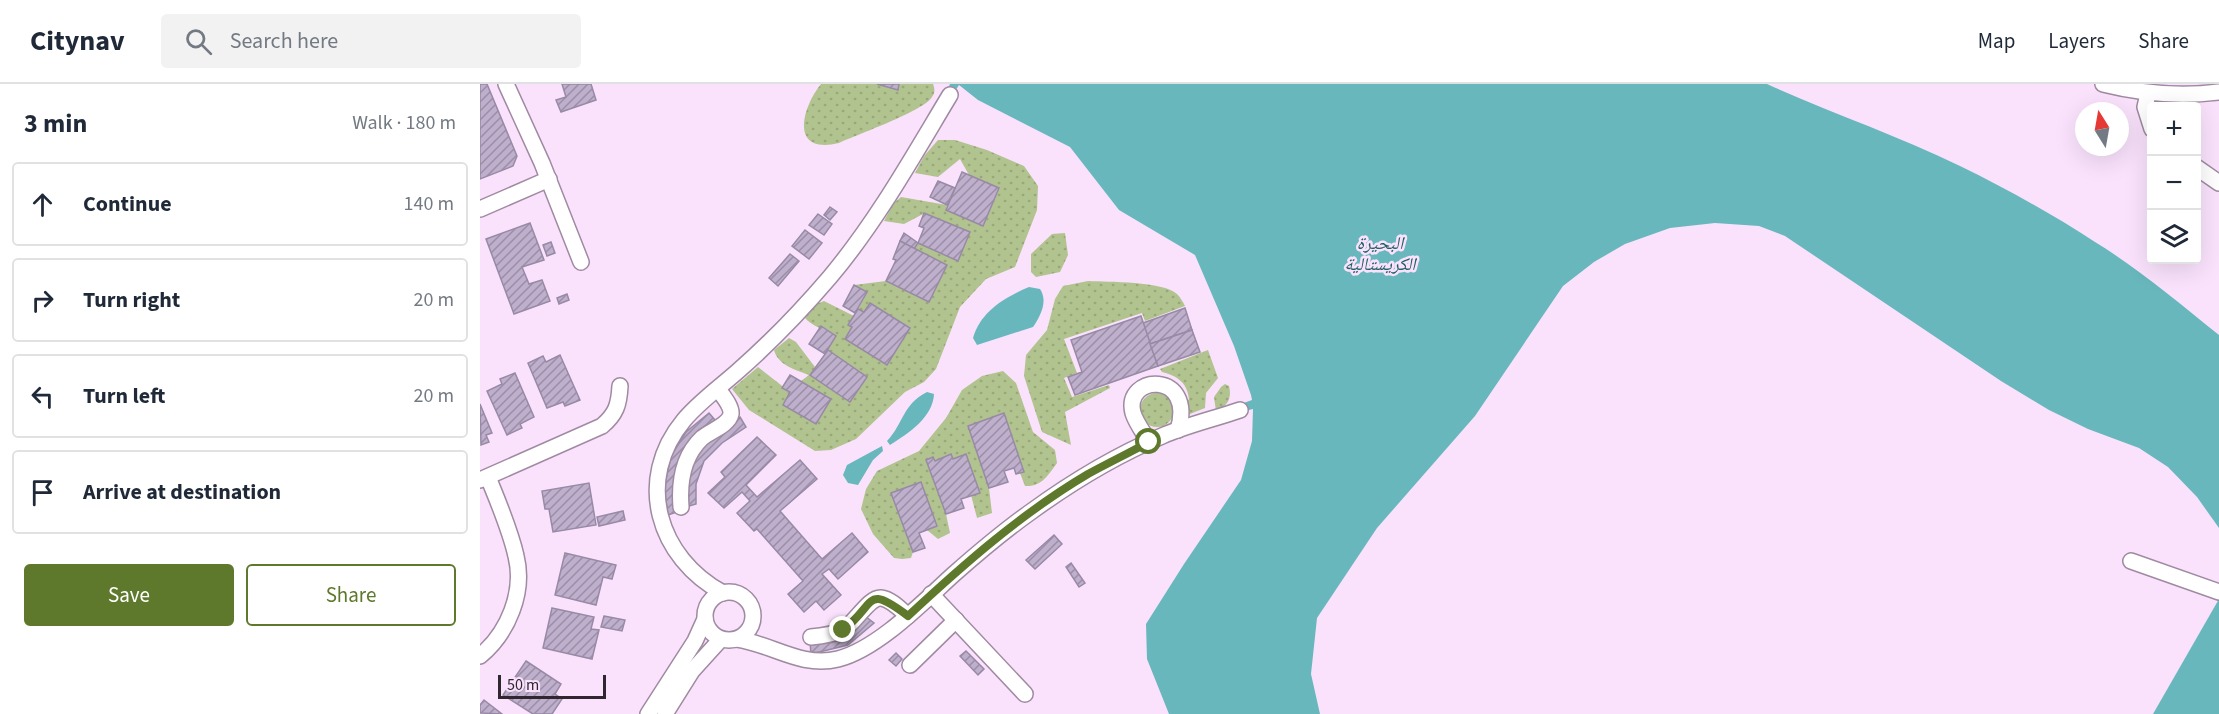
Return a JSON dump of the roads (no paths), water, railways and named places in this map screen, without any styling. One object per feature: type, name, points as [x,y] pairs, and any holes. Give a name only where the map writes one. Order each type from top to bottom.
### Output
[{"type":"street","points":[[506,84],[549,179],[581,262]]},
{"type":"street","points":[[2103,84],[2148,94],[2183,95],[2219,92]]},
{"type":"street","points":[[2147,114],[2145,107],[2148,94]]},
{"type":"street","points":[[723,593],[697,576],[683,560],[663,527],[658,511],[658,479],[667,448],[684,420],[782,331],[831,276],[881,210],[950,95]]},
{"type":"street","points":[[2201,170],[2219,183]]},
{"type":"street","points":[[480,208],[549,179]]},
{"type":"street","points":[[1149,442],[1133,414],[1132,405],[1140,390],[1147,385],[1155,383],[1171,389],[1178,398],[1181,419],[1178,430]]},
{"type":"street","points":[[480,656],[502,631],[513,608],[518,583],[517,558],[484,478],[602,426],[613,417],[619,402],[620,386]]},
{"type":"street","points":[[681,507],[681,477],[688,456],[702,438],[725,422],[731,414],[718,389]]},
{"type":"street","points":[[697,576],[706,612],[707,627],[721,639],[737,639],[774,648],[814,662],[838,659],[860,651],[908,616],[975,555],[1033,511],[1088,475],[1149,442],[1240,410]]},
{"type":"street","points":[[2131,561],[2218,592]]},
{"type":"street","points":[[648,714],[695,641],[706,612],[716,596],[723,593],[740,594],[747,600],[752,607],[753,624],[761,637],[774,648]]},
{"type":"street","points":[[931,594],[1025,694]]},
{"type":"street","points":[[811,637],[828,636],[843,630],[857,620],[870,601],[876,598],[888,601],[908,616]]},
{"type":"street","points":[[910,665],[956,621]]},
{"type":"street","points":[[737,639],[744,636],[753,624]]},
{"type":"street","points":[[665,714],[692,671],[721,639]]},
{"type":"water","name":"البحيرة الكريستالية","points":[[950,84],[1767,84],[1936,155],[2029,202],[2127,263],[2219,335],[2219,528],[2197,497],[2168,467],[2139,448],[2088,429],[2049,410],[2001,381],[1785,236],[1759,226],[1715,223],[1670,228],[1625,244],[1594,262],[1563,286],[1475,416],[1377,528],[1317,618],[1311,674],[1320,714],[1169,714],[1147,659],[1146,624],[1241,480],[1252,441],[1253,409],[1241,412],[1238,405],[1252,400],[1234,346],[1195,255],[1119,210],[1070,147],[978,100],[959,85],[952,96],[946,93]]},
{"type":"water","points":[[1029,287],[1040,289],[1043,298],[1041,313],[1033,327],[977,345],[973,338],[981,320],[987,313],[1011,296]]},
{"type":"water","points":[[927,392],[934,394],[933,402],[925,417],[912,430],[890,445],[887,441],[908,408]]},
{"type":"water","points":[[882,446],[883,451],[873,460],[858,485],[848,483],[843,475],[847,465]]},
{"type":"water","points":[[2219,599],[2219,714],[2153,714]]}]
